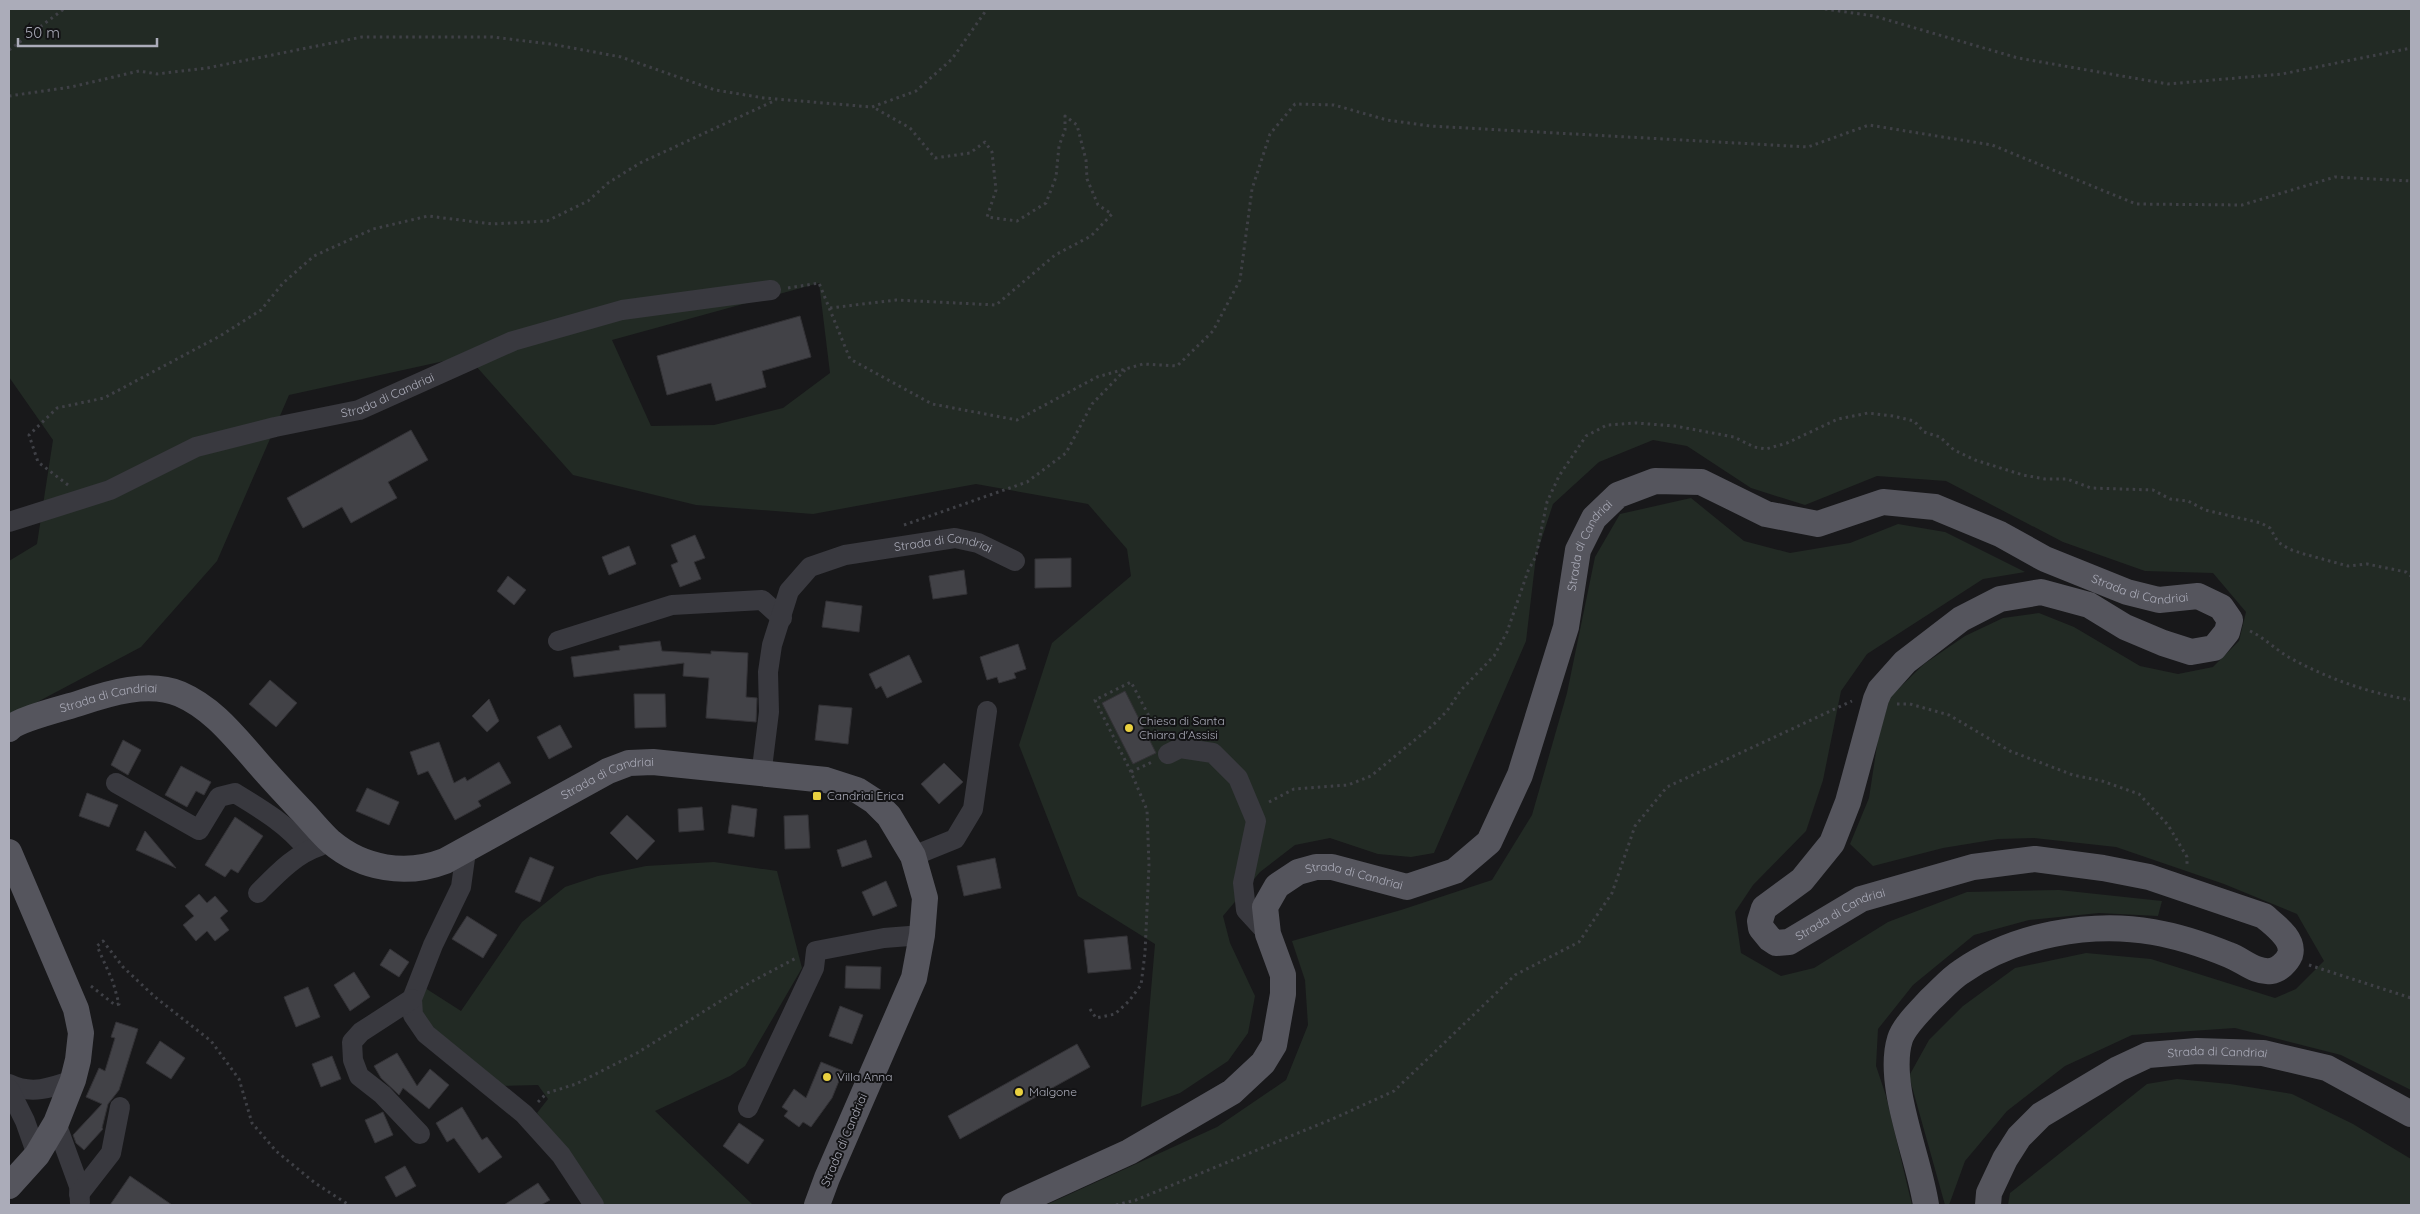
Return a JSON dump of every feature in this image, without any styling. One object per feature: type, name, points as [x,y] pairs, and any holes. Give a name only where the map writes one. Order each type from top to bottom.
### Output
[{"type":"main road","name":"Strada di Candriai","points":[[1013,1205],[1044,1197],[1129,1152],[1232,1092],[1262,1063],[1274,1045],[1283,994],[1283,975],[1268,934],[1265,907],[1277,886],[1298,872],[1316,867],[1332,866],[1407,887],[1455,871],[1489,842],[1520,775],[1566,627],[1578,550],[1594,518],[1618,495],[1655,481],[1701,482],[1766,514],[1818,524],[1883,502],[1935,506],[2000,534],[2045,559],[2127,592],[2159,600],[2198,596],[2221,606],[2230,620],[2227,632],[2214,648],[2191,652],[2125,627],[2089,605],[2041,592],[2000,599],[1961,619],[1905,662],[1880,690],[1848,802],[1832,842],[1802,880],[1764,908],[1760,921],[1765,934],[1776,942],[1789,942],[1860,899],[1974,867],[2035,859],[2103,868],[2149,877],[2264,916],[2279,929],[2289,942],[2291,954],[2283,966],[2271,971],[2250,967],[2232,955],[2154,932],[2097,928],[2050,935],[2010,947],[1983,957],[1959,973],[1924,1006],[1900,1036],[1895,1060],[1902,1102],[1924,1186],[1926,1205]]},
{"type":"main road","name":"Strada di Candriai","points":[[9,729],[34,718],[102,696],[154,689],[179,694],[202,706],[223,723],[269,776],[320,846],[353,856],[375,866],[401,869],[425,868],[466,851],[600,775],[629,762],[653,762],[826,780],[857,790],[874,801],[889,816],[913,856],[925,898],[922,935],[914,978],[827,1178],[818,1205]]},
{"type":"main road","points":[[9,852],[76,1009],[81,1033],[78,1060],[73,1080],[56,1123],[37,1155],[9,1186]]},
{"type":"main road","name":"Strada di Candriai","points":[[1988,1205],[1989,1193],[2005,1159],[2019,1137],[2041,1115],[2118,1069],[2148,1055],[2197,1051],[2263,1053],[2327,1068],[2411,1114]]},
{"type":"street","name":"Strada di Candriai","points":[[9,522],[110,490],[196,447],[275,427],[359,410],[513,341],[622,310],[771,290]]},
{"type":"street","name":"Strada di Candriai","points":[[764,773],[763,760],[769,712],[768,672],[772,645],[789,591],[810,567],[846,555],[954,538],[978,543],[1015,561]]},
{"type":"street","points":[[558,641],[672,604],[762,600],[782,618]]},
{"type":"street","points":[[913,856],[955,839],[973,809],[987,711]]},
{"type":"street","points":[[1168,754],[1180,748],[1213,754],[1238,778],[1256,821],[1243,883],[1246,910],[1268,934]]},
{"type":"street","name":"Strada di Candriai","points":[[116,783],[199,830],[219,797],[235,794],[270,814],[295,833],[320,846]]},
{"type":"street","points":[[258,893],[277,874],[320,846]]},
{"type":"street","points":[[466,851],[461,887],[433,945],[412,999],[413,1015],[426,1034],[524,1114],[561,1155],[594,1205]]},
{"type":"street","points":[[748,1108],[814,968],[816,951],[884,938],[922,935]]},
{"type":"street","points":[[412,999],[361,1032],[352,1042],[353,1060],[359,1076],[382,1094],[420,1134]]},
{"type":"street","points":[[9,1084],[19,1089],[33,1090],[54,1087],[73,1080]]},
{"type":"street","points":[[9,1089],[25,1121],[37,1155]]},
{"type":"street","points":[[80,1200],[111,1153],[120,1107]]},
{"type":"street","points":[[56,1123],[79,1186],[80,1200]]},
{"type":"path","points":[[9,50],[64,9]]},
{"type":"path","points":[[872,107],[916,91],[952,59],[987,9]]},
{"type":"path","points":[[1825,9],[1874,16],[2018,58],[2168,84],[2282,74],[2411,48]]},
{"type":"path","points":[[9,96],[71,87],[139,71],[158,74],[207,68],[362,37],[492,38],[551,44],[621,57],[715,90],[777,99],[872,107],[910,128],[935,158],[970,153],[985,142],[992,152],[996,190],[987,217],[1017,221],[1046,204],[1056,177],[1059,146],[1065,130],[1065,116],[1077,125],[1086,160],[1087,179],[1098,204],[1112,214],[1091,236],[1056,255],[996,305],[896,300],[829,308]]},
{"type":"path","points":[[79,500],[66,482],[38,462],[29,436],[57,408],[104,398],[220,336],[261,310],[283,283],[314,256],[373,229],[428,216],[492,224],[547,221],[588,201],[608,183],[640,163],[777,99]]},
{"type":"path","points":[[771,290],[819,283],[850,359],[932,404],[1017,420],[1097,376],[1143,364],[1177,366],[1213,331],[1240,280],[1252,189],[1270,134],[1295,104],[1334,105],[1387,120],[1430,126],[1808,147],[1869,125],[1992,145],[2136,204],[2242,205],[2335,177],[2411,181]]},
{"type":"path","points":[[896,529],[913,521],[1027,482],[1066,453],[1092,404],[1126,369]]},
{"type":"path","points":[[1256,821],[1268,802],[1294,789],[1348,785],[1371,776],[1433,725],[1447,711],[1461,690],[1494,656],[1507,632],[1528,572],[1536,556],[1547,502],[1559,476],[1586,436],[1607,425],[1636,423],[1675,426],[1734,437],[1754,447],[1766,449],[1786,443],[1838,419],[1868,413],[1893,416],[1914,421],[1924,432],[1940,437],[1954,450],[1993,466],[2045,479],[2067,479],[2091,488],[2153,490],[2170,499],[2188,501],[2205,510],[2260,523],[2270,528],[2278,542],[2289,549],[2348,566],[2367,564],[2406,572],[2411,576]]},
{"type":"path","points":[[2230,620],[2257,634],[2290,658],[2336,680],[2376,694],[2411,700]]},
{"type":"path","points":[[1090,1009],[1096,1018],[1115,1014],[1129,1001],[1141,985],[1145,953],[1150,865],[1147,810],[1131,772],[1095,700],[1131,682],[1168,754],[1131,772]]},
{"type":"path","points":[[63,978],[85,982],[115,1005],[119,1004],[113,982],[97,946],[103,942],[123,967],[155,997],[211,1041],[239,1079],[252,1123],[276,1151],[315,1183],[349,1205]]},
{"type":"path","points":[[547,1094],[576,1084],[637,1053],[779,966],[816,951]]},
{"type":"shaded area","points":[[9,9],[2411,9],[2411,1090],[2341,1055],[2235,1028],[2132,1035],[2065,1066],[2007,1111],[1965,1161],[1949,1205],[1945,1205],[1909,1076],[1929,1040],[1963,1006],[2015,968],[2086,953],[2151,959],[2275,998],[2296,989],[2324,961],[2297,914],[2224,884],[2116,847],[2034,838],[1998,839],[1943,848],[1873,866],[1850,844],[1869,798],[1878,739],[1890,697],[1924,664],[1965,636],[2003,618],[2039,613],[2074,627],[2140,666],[2178,674],[2213,667],[2239,641],[2246,612],[2213,573],[2145,571],[2063,542],[1946,481],[1877,476],[1805,505],[1751,488],[1687,446],[1653,440],[1599,462],[1553,504],[1536,556],[1526,641],[1434,853],[1411,857],[1378,854],[1330,838],[1295,845],[1260,872],[1223,916],[1230,943],[1255,996],[1248,1033],[1228,1061],[1180,1093],[1141,1107],[1155,944],[1078,896],[1019,745],[1052,643],[1131,576],[1127,549],[1088,504],[976,484],[813,514],[696,505],[573,475],[467,356],[289,395],[217,561],[141,647],[9,717],[9,561],[37,544],[53,440],[9,377]],"holes":[[[819,283],[830,373],[783,408],[714,425],[651,426],[612,340]]]},
{"type":"shaded area","points":[[1691,498],[1744,541],[1790,553],[1850,543],[1898,524],[1945,532],[2025,572],[1983,579],[1867,654],[1841,691],[1823,780],[1806,831],[1753,885],[1735,912],[1741,953],[1781,976],[1814,968],[1888,922],[1967,892],[2059,890],[2162,901],[2158,916],[2099,913],[2029,920],[1974,935],[1913,985],[1878,1029],[1876,1066],[1886,1096],[1912,1205],[1046,1205],[1217,1127],[1286,1080],[1308,1025],[1305,980],[1292,941],[1401,910],[1492,880],[1532,815],[1567,693],[1595,557],[1620,514]]},
{"type":"shaded area","points":[[714,862],[777,871],[802,968],[745,1066],[730,1076],[655,1111],[753,1205],[604,1205],[585,1174],[537,1113],[548,1099],[538,1085],[500,1086],[422,1018],[422,986],[461,1011],[522,922],[565,887],[598,876],[646,866]]},
{"type":"shaded area","points":[[2177,1079],[2230,1084],[2292,1094],[2353,1124],[2411,1159],[2411,1205],[2008,1205],[2010,1193],[2147,1084]]},
{"type":"building","points":[[800,316],[811,357],[762,371],[766,387],[716,401],[711,383],[667,395],[657,356]]},
{"type":"building","points":[[411,430],[428,460],[388,482],[397,498],[351,523],[342,507],[303,528],[287,498]]},
{"type":"building","points":[[695,535],[705,558],[694,562],[701,579],[680,587],[671,565],[678,562],[671,545]]},
{"type":"building","points":[[629,546],[636,564],[609,575],[602,557]]},
{"type":"building","points":[[1071,558],[1071,587],[1035,588],[1035,559]]},
{"type":"building","points":[[964,570],[967,594],[933,599],[929,576]]},
{"type":"building","points":[[508,576],[526,590],[514,605],[497,591]]},
{"type":"building","points":[[826,601],[862,606],[859,632],[822,627]]},
{"type":"building","points":[[660,641],[662,651],[711,654],[711,651],[748,653],[746,697],[757,698],[756,722],[706,718],[709,678],[683,676],[684,663],[574,677],[571,657],[620,650],[619,646]]},
{"type":"building","points":[[1018,644],[1026,669],[1014,673],[1016,678],[999,683],[997,677],[987,680],[980,657]]},
{"type":"building","points":[[909,655],[922,682],[887,698],[881,686],[876,689],[869,674]]},
{"type":"building","points":[[270,680],[297,703],[276,727],[249,704]]},
{"type":"building","name":"Chiesa di Santa Chiara d'Assisi","points":[[1125,691],[1156,753],[1133,764],[1102,703]]},
{"type":"building","points":[[634,694],[665,694],[666,727],[635,728]]},
{"type":"building","points":[[489,699],[499,721],[487,732],[472,716]]},
{"type":"building","points":[[819,705],[852,708],[848,744],[815,740]]},
{"type":"building","points":[[560,725],[572,747],[549,759],[537,737]]},
{"type":"building","points":[[123,740],[141,750],[128,775],[111,765]]},
{"type":"building","points":[[439,742],[454,783],[465,777],[467,781],[499,762],[511,783],[478,801],[481,806],[455,820],[428,771],[418,775],[410,752]]},
{"type":"building","points":[[944,763],[963,782],[939,804],[921,784]]},
{"type":"building","points":[[181,766],[211,782],[204,795],[196,791],[187,807],[165,795]]},
{"type":"building","points":[[367,788],[399,802],[389,825],[356,811]]},
{"type":"building","points":[[87,793],[118,805],[109,827],[79,816]]},
{"type":"building","points":[[732,805],[757,809],[754,837],[728,833]]},
{"type":"building","points":[[702,807],[704,830],[679,832],[678,809]]},
{"type":"building","points":[[627,815],[655,841],[637,860],[610,833]]},
{"type":"building","points":[[808,815],[810,848],[785,849],[784,816]]},
{"type":"building","points":[[235,817],[263,836],[238,873],[231,869],[225,877],[205,865]]},
{"type":"building","points":[[145,831],[176,868],[136,850]]},
{"type":"building","points":[[866,840],[872,857],[842,867],[837,850]]},
{"type":"building","points":[[530,857],[554,867],[540,902],[515,892]]},
{"type":"building","points":[[995,858],[1001,888],[964,896],[957,866]]},
{"type":"building","points":[[886,881],[897,906],[873,916],[862,892]]},
{"type":"building","points":[[199,894],[207,903],[215,896],[228,911],[220,918],[229,930],[215,941],[207,931],[196,941],[183,925],[194,916],[185,906]]},
{"type":"building","points":[[467,916],[497,935],[483,958],[452,939]]},
{"type":"building","points":[[1127,936],[1131,969],[1088,973],[1084,940]]},
{"type":"building","points":[[390,949],[409,962],[399,977],[380,965]]},
{"type":"building","points":[[846,966],[881,967],[880,989],[845,988]]},
{"type":"building","points":[[354,972],[370,997],[350,1011],[334,985]]},
{"type":"building","points":[[308,987],[320,1017],[296,1027],[284,997]]},
{"type":"building","points":[[840,1006],[863,1015],[852,1044],[829,1036]]},
{"type":"building","points":[[116,1022],[138,1029],[119,1090],[108,1104],[103,1129],[84,1150],[76,1143],[73,1135],[102,1104],[86,1097],[99,1068],[105,1071],[115,1038],[111,1037]]},
{"type":"building","points":[[160,1041],[185,1058],[171,1079],[146,1063]]},
{"type":"building","name":"Malgone","points":[[1077,1044],[1090,1067],[960,1139],[948,1116]]},
{"type":"building","points":[[397,1053],[417,1086],[430,1069],[449,1085],[429,1109],[403,1088],[399,1095],[381,1078],[374,1066]]},
{"type":"building","points":[[332,1056],[341,1079],[321,1087],[312,1064]]},
{"type":"building","points":[[821,1062],[843,1071],[832,1098],[811,1127],[803,1122],[799,1127],[784,1116],[788,1111],[782,1107],[794,1089],[806,1098]]},
{"type":"building","points":[[462,1107],[482,1140],[487,1137],[502,1157],[479,1173],[454,1138],[447,1142],[436,1123]]},
{"type":"building","points":[[383,1112],[393,1135],[375,1143],[365,1120]]},
{"type":"building","points":[[739,1123],[764,1140],[748,1164],[723,1146]]},
{"type":"building","points":[[405,1166],[416,1186],[396,1197],[385,1177]]},
{"type":"building","points":[[130,1176],[172,1205],[110,1205]]},
{"type":"building","points":[[538,1183],[550,1200],[541,1205],[504,1205]]},
{"type":"place","name":"Chiesa di Santa Chiara d'Assisi","points":[[1129,728]]},
{"type":"place","name":"Candriai Erica","points":[[817,796]]},
{"type":"place","name":"Villa Anna","points":[[827,1077]]},
{"type":"place","name":"Malgone","points":[[1019,1092]]}]
